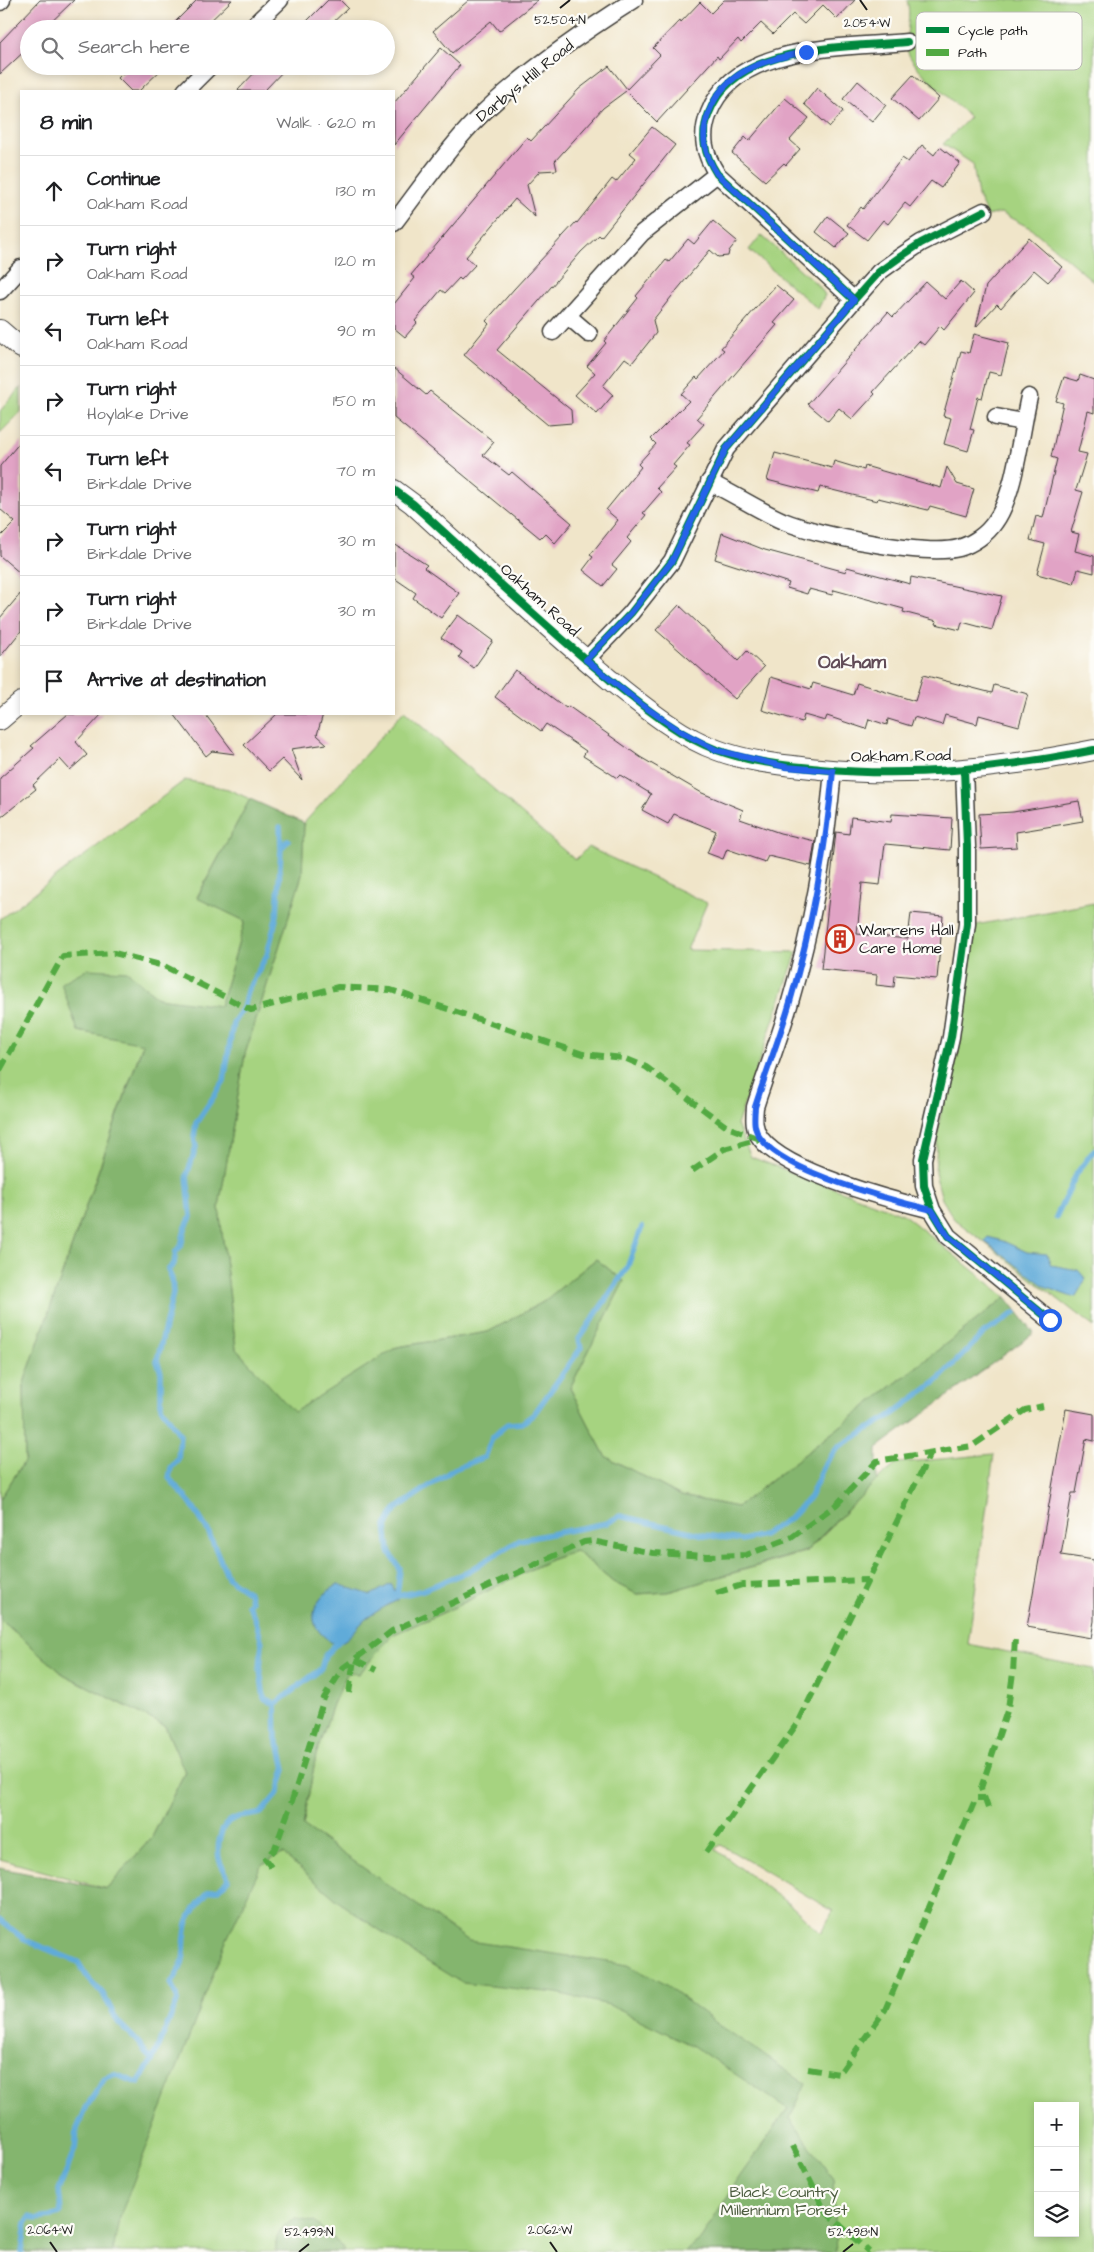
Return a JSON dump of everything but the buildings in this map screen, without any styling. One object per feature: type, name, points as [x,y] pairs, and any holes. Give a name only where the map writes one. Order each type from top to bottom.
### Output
[{"type":"street","points":[[259,20],[280,0]]},
{"type":"street","name":"Darbys Hill Road","points":[[395,222],[472,124],[511,89],[551,58],[634,0]]},
{"type":"street","points":[[854,300],[717,174],[705,151],[704,125],[718,92],[746,70],[775,57],[907,42]]},
{"type":"street","points":[[186,90],[201,75]]},
{"type":"street","points":[[553,332],[642,233],[717,174]]},
{"type":"street","points":[[586,660],[631,613],[672,561],[726,449],[854,300],[880,272],[900,257],[921,243],[984,211]]},
{"type":"street","points":[[0,291],[20,269]]},
{"type":"street","points":[[568,316],[590,334]]},
{"type":"street","points":[[0,330],[20,347]]},
{"type":"street","points":[[709,482],[784,521],[823,533],[876,544],[941,551],[960,548],[981,537],[996,521],[1008,495],[1029,398]]},
{"type":"street","points":[[996,417],[1023,422]]},
{"type":"street","name":"Oakham Road","points":[[395,491],[413,504],[586,660],[642,705],[680,731],[716,750],[786,767],[833,771],[964,769],[1047,760],[1094,750]]},
{"type":"street","points":[[0,720],[20,703]]},
{"type":"street","name":"Oakham Road","points":[[964,769],[967,846],[966,924],[951,1037],[923,1159],[924,1186],[932,1210],[948,1236],[1050,1320]]},
{"type":"street","name":"Oakham Road","points":[[833,771],[829,817],[813,912],[790,1002],[755,1107],[753,1124],[760,1138],[786,1159],[848,1186],[932,1210]]},
{"type":"green space","points":[[907,0],[1094,0],[1094,282],[1032,229],[1001,213],[987,216],[978,196],[973,164],[943,144],[970,117],[920,70],[1082,70],[1082,12],[916,12],[916,66],[907,49]]},
{"type":"green space","points":[[761,235],[819,286],[825,295],[818,309],[749,250]]},
{"type":"green space","points":[[20,388],[20,413],[0,433],[0,411]]},
{"type":"green space","points":[[404,711],[575,860],[588,847],[707,903],[687,950],[797,952],[737,1125],[751,1157],[903,1214],[1006,1297],[737,1507],[681,1496],[605,1456],[570,1388],[624,1281],[596,1259],[543,1302],[488,1332],[397,1347],[294,1413],[236,1349],[219,1207],[245,1054],[302,875],[304,823]]},
{"type":"green space","points":[[185,780],[228,789],[250,799],[197,897],[245,921],[220,1007],[158,998],[127,971],[78,1031],[143,1043],[24,1383],[25,1460],[0,1499],[0,919]]},
{"type":"green space","name":"Black Country Millennium Forest","points":[[250,799],[304,823],[302,875],[245,1054],[219,1207],[236,1349],[294,1412],[397,1347],[488,1332],[543,1302],[596,1259],[624,1281],[570,1388],[605,1456],[681,1496],[737,1507],[1006,1297],[1034,1333],[877,1448],[877,1480],[806,1551],[668,1592],[637,1594],[613,1582],[576,1551],[550,1560],[449,1610],[392,1635],[359,1674],[348,1672],[333,1704],[316,1755],[303,1826],[469,1941],[628,1965],[666,1985],[715,2022],[806,2084],[790,2118],[833,2178],[837,2252],[684,2252],[701,2239],[740,2176],[788,2109],[693,2046],[609,2005],[557,1993],[462,1983],[344,1906],[283,1854],[261,1866],[226,1941],[119,2219],[113,2252],[0,2252],[0,1868],[107,1889],[152,1837],[185,1772],[165,1726],[63,1674],[0,1619],[0,1499],[25,1460],[24,1383],[143,1044],[78,1031],[61,983],[87,969],[127,971],[158,998],[220,1006],[245,921],[197,898]]},
{"type":"green space","points":[[1094,903],[1094,1327],[954,1219],[942,1199],[935,1173],[938,1128],[976,925]]},
{"type":"green space","name":"Black Country Millennium Forest","points":[[994,1454],[968,1644],[1094,1669],[1094,2252],[24,2252],[271,1777],[303,1826],[316,1755],[333,1704],[348,1671],[359,1674],[392,1635],[449,1610],[550,1560],[576,1551],[613,1582],[637,1594],[668,1592],[806,1552],[877,1480],[898,1463]],"holes":[[[721,1845],[833,1911],[821,1933],[794,1908],[715,1849]]]},
{"type":"green space","points":[[0,1619],[63,1674],[165,1726],[185,1772],[152,1837],[107,1889],[0,1859]]},
{"type":"green space","points":[[295,2219],[314,2222],[343,2247],[343,2252],[276,2252],[276,2241],[279,2232],[285,2225]]},
{"type":"water","points":[[988,1237],[1003,1241],[1027,1252],[1047,1254],[1051,1265],[1078,1270],[1086,1279],[1076,1296],[1072,1297],[1047,1288],[984,1241]]},
{"type":"water","points":[[338,1584],[371,1595],[391,1584],[398,1596],[398,1600],[367,1618],[342,1642],[333,1643],[319,1632],[314,1617],[315,1609],[323,1595]]},
{"type":"waterway","points":[[280,827],[281,849]]},
{"type":"waterway","points":[[152,2061],[178,2000],[171,1983],[177,1975],[183,1960],[188,1920],[208,1892],[219,1889],[228,1880],[220,1862],[218,1851],[224,1826],[233,1819],[261,1813],[278,1793],[285,1769],[276,1739],[275,1704],[264,1698],[260,1670],[262,1643],[255,1618],[248,1605],[251,1601],[249,1593],[228,1578],[208,1531],[192,1505],[169,1478],[171,1468],[178,1459],[180,1435],[161,1407],[161,1372],[157,1361],[173,1293],[172,1279],[168,1270],[174,1264],[176,1251],[181,1246],[185,1229],[191,1217],[187,1175],[196,1147],[194,1137],[196,1123],[224,1081],[233,1023],[243,1008],[247,991],[267,955],[277,915],[281,849],[288,840]]},
{"type":"waterway","points":[[1056,1217],[1077,1173],[1094,1150]]},
{"type":"waterway","points":[[397,1596],[400,1569],[389,1551],[386,1526],[396,1509],[454,1469],[485,1457],[492,1438],[507,1424],[522,1423],[534,1414],[581,1348],[579,1339],[627,1268],[642,1227]]},
{"type":"waterway","points":[[398,1596],[423,1590],[469,1571],[520,1540],[607,1523],[620,1516],[704,1535],[742,1540],[763,1535],[790,1518],[810,1497],[825,1464],[838,1447],[890,1416],[937,1381],[984,1333],[1015,1313]]},
{"type":"waterway","points":[[275,1704],[321,1669],[325,1655],[340,1640]]},
{"type":"waterway","points":[[0,1920],[25,1940],[78,1962],[88,1978],[103,1994],[118,2022],[137,2041],[152,2061],[138,2083],[114,2074],[105,2078],[87,2106],[77,2129],[75,2149],[59,2190],[61,2212],[52,2217],[36,2219],[31,2216],[26,2223],[22,2252]]},
{"type":"marked path","points":[[0,1070],[63,956],[114,953],[164,966],[251,1010],[338,987],[391,990],[583,1054],[624,1058],[646,1067],[727,1127],[760,1139]]},
{"type":"marked path","points":[[692,1171],[724,1149],[760,1139]]},
{"type":"marked path","points":[[271,1867],[265,1859],[275,1848],[291,1804],[324,1698],[343,1668],[392,1631],[584,1542],[592,1541],[653,1553],[708,1556],[746,1555],[791,1538],[837,1504],[877,1461],[972,1446],[1025,1410],[1043,1406]]},
{"type":"marked path","points":[[706,1852],[799,1721],[931,1452]]},
{"type":"marked path","points":[[716,1593],[742,1585],[868,1580]]},
{"type":"marked path","points":[[988,1808],[981,1788],[1008,1708],[1015,1638]]},
{"type":"marked path","points":[[349,1693],[354,1659],[376,1670]]},
{"type":"marked path","points":[[808,2069],[839,2074],[885,2010],[976,1798],[985,1798]]},
{"type":"marked path","points":[[793,2146],[825,2211],[869,2252]]},
{"type":"cycle path","points":[[854,300],[717,174],[706,152],[704,137],[706,121],[722,90],[742,73],[767,61],[824,49],[907,42]]},
{"type":"cycle path","points":[[586,660],[631,613],[672,561],[726,449],[854,300],[879,272],[900,257],[921,243],[984,211]]},
{"type":"cycle path","points":[[395,491],[413,504],[610,680],[674,728],[688,737],[717,750],[755,761],[854,772],[957,770],[1026,762],[1094,750]]},
{"type":"cycle path","points":[[964,769],[967,846],[967,924],[951,1037],[923,1159],[924,1186],[932,1210],[948,1236],[1050,1320]]},
{"type":"place","name":"Warrens Hall Care Home","points":[[840,939]]},
{"type":"district","name":"Oakham","points":[[852,662]]},
{"type":"route","points":[[806,52],[775,57],[746,70],[718,92],[704,125],[705,151],[717,174],[854,300],[726,449],[672,561],[631,613],[586,660],[642,705],[680,731],[716,750],[786,767],[833,771],[829,817],[813,912],[790,1002],[755,1107],[753,1124],[760,1138],[771,1149],[786,1159],[848,1186],[932,1210],[948,1236],[1050,1320]]}]
